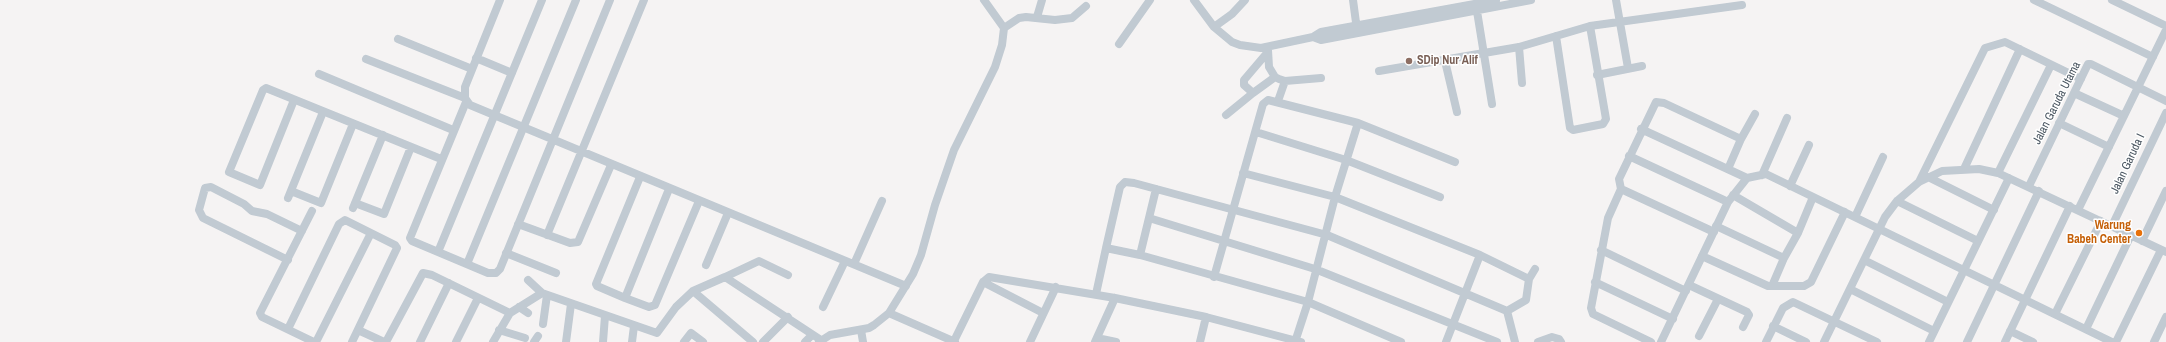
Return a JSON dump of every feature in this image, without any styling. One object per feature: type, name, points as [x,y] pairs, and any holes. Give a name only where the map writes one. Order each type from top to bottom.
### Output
[{"type":"street","points":[[500,0],[465,87],[465,100],[410,238],[412,242],[488,273],[496,273],[500,269],[610,0]]},
{"type":"street","points":[[438,252],[542,0]]},
{"type":"street","points":[[467,264],[576,0]]},
{"type":"street","points":[[547,235],[644,0]]},
{"type":"street","points":[[725,277],[788,317],[820,341],[830,335],[860,330],[874,325],[889,313],[906,286],[921,255],[935,205],[954,150],[999,56],[1004,28],[984,0]]},
{"type":"street","points":[[1037,17],[1042,0]]},
{"type":"street","points":[[1119,44],[1150,0]]},
{"type":"street","points":[[1194,0],[1214,27],[1232,42],[1268,50],[1313,37],[1321,32],[1357,29],[1450,12],[1476,4],[1530,0]]},
{"type":"street","points":[[1214,27],[1232,14],[1245,0]]},
{"type":"street","points":[[1353,0],[1357,29]]},
{"type":"street","points":[[1616,0],[1628,68]]},
{"type":"street","points":[[2034,0],[2153,57]]},
{"type":"street","points":[[2112,0],[2166,26]]},
{"type":"street","points":[[1476,4],[1492,104]]},
{"type":"street","points":[[1379,71],[1445,61],[1519,47],[1590,26],[1742,5]]},
{"type":"street","points":[[1004,28],[1019,18],[1037,17],[1064,20],[1072,18],[1086,6]]},
{"type":"street","points":[[1556,36],[1571,129],[1602,124],[1605,122],[1590,26]]},
{"type":"street","points":[[2078,210],[2166,30]]},
{"type":"street","points":[[398,38],[472,69]]},
{"type":"street","points":[[1919,182],[1985,48],[2005,42],[2080,79]]},
{"type":"street","points":[[1519,47],[1522,83]]},
{"type":"street","points":[[1964,169],[2020,49]]},
{"type":"street","points":[[1268,50],[1269,67],[1274,77],[1285,81],[1321,78]]},
{"type":"street","points":[[1253,93],[1244,85],[1244,80],[1268,50]]},
{"type":"street","points":[[476,58],[512,73]]},
{"type":"street","points":[[366,59],[465,100],[494,116],[906,286]]},
{"type":"street","points":[[1445,61],[1456,112]]},
{"type":"street","name":"Jalan Garuda Utama","points":[[2029,186],[2089,63],[2166,101]]},
{"type":"street","points":[[1998,173],[2051,65]]},
{"type":"street","points":[[1597,74],[1642,66]]},
{"type":"street","points":[[319,74],[453,130]]},
{"type":"street","points":[[1226,116],[1274,77]]},
{"type":"street","points":[[1278,101],[1285,81]]},
{"type":"street","points":[[294,100],[260,185],[229,172],[264,88],[269,88],[294,100],[441,159]]},
{"type":"street","points":[[2074,93],[2124,116]]},
{"type":"street","points":[[1214,277],[1263,104],[1270,99],[1358,123],[1455,162]]},
{"type":"street","points":[[1651,342],[1593,314],[1591,308],[1608,218],[1621,189],[1619,179],[1629,156],[1641,129],[1656,102],[1664,103],[1741,139]]},
{"type":"street","points":[[324,112],[289,194],[321,203],[353,124]]},
{"type":"street","name":"Jalan Garuda I","points":[[2112,226],[2166,113]]},
{"type":"street","points":[[1728,169],[1741,139],[1755,114]]},
{"type":"street","points":[[1762,175],[1787,118]]},
{"type":"street","points":[[889,313],[955,341],[983,282],[989,277],[993,277],[1096,294],[1206,317],[1297,341],[1346,160],[1358,123]]},
{"type":"street","points":[[2059,123],[2109,147]]},
{"type":"street","points":[[1641,129],[1747,178],[1766,174],[1963,271],[2112,342]]},
{"type":"street","points":[[1256,132],[1346,160],[1440,197]]},
{"type":"street","points":[[383,136],[354,205],[384,214],[412,147]]},
{"type":"street","points":[[1790,186],[1809,145]]},
{"type":"street","points":[[1629,156],[1730,198],[1798,233]]},
{"type":"street","points":[[1855,217],[1883,157]]},
{"type":"street","points":[[518,224],[570,243],[578,242],[611,165]]},
{"type":"street","points":[[1824,342],[1879,229],[1897,201],[1919,182],[1942,171],[1979,169],[1998,173],[2029,186],[2164,251],[2116,342]]},
{"type":"street","points":[[1243,173],[1336,197],[1480,255],[1529,279]]},
{"type":"street","points":[[640,177],[596,284],[597,286],[624,298],[649,307],[655,305],[699,201]]},
{"type":"street","points":[[1928,177],[1994,210]]},
{"type":"street","points":[[1661,342],[1730,198],[1747,178]]},
{"type":"street","points":[[1929,342],[2010,178]]},
{"type":"street","points":[[1096,294],[1120,187],[1125,182],[1326,234],[1465,292],[1506,311],[1515,342]]},
{"type":"street","points":[[288,260],[203,218],[199,210],[205,188],[211,187],[244,204],[252,211],[267,214],[302,231]]},
{"type":"street","points":[[624,298],[669,189]]},
{"type":"street","points":[[1140,256],[1156,189]]},
{"type":"street","points":[[1621,189],[1784,258]]},
{"type":"street","points":[[1967,342],[2039,191]]},
{"type":"street","points":[[2142,241],[2166,191]]},
{"type":"street","points":[[1772,286],[1784,258],[1798,233],[1813,197]]},
{"type":"street","points":[[854,264],[882,201]]},
{"type":"street","points":[[1897,201],[1978,241]]},
{"type":"street","points":[[2005,342],[2024,299],[2070,206]]},
{"type":"street","points":[[312,211],[260,313],[262,317],[315,342],[371,233]]},
{"type":"street","points":[[1702,256],[1768,286],[1804,286],[1811,282],[1845,212]]},
{"type":"street","points":[[706,265],[728,213]]},
{"type":"street","points":[[1149,218],[1316,269],[1497,342]]},
{"type":"street","points":[[288,329],[342,222],[346,221],[395,245],[397,248],[352,342]]},
{"type":"street","points":[[2055,314],[2101,221]]},
{"type":"street","points":[[2086,329],[2131,235]]},
{"type":"street","points":[[1106,248],[1308,302],[1402,342]]},
{"type":"street","points":[[1601,250],[1688,288],[1718,299],[1749,315],[1743,327]]},
{"type":"street","points":[[506,252],[556,273]]},
{"type":"street","points":[[1446,342],[1480,255]]},
{"type":"street","points":[[1864,260],[1948,302]]},
{"type":"street","points":[[528,280],[544,294],[657,333],[676,307],[693,291],[759,261],[788,276]]},
{"type":"street","points":[[823,307],[845,261]]},
{"type":"street","points":[[1506,311],[1526,300],[1529,279],[1535,269]]},
{"type":"street","points":[[358,330],[385,342],[421,275],[427,273],[510,313]]},
{"type":"street","points":[[983,282],[1043,313]]},
{"type":"street","points":[[1596,282],[1673,319]]},
{"type":"street","points":[[420,342],[449,283]]},
{"type":"street","points":[[1030,342],[1056,287]]},
{"type":"street","points":[[1850,289],[1934,331]]},
{"type":"street","points":[[693,291],[753,342]]},
{"type":"street","points":[[493,342],[510,313],[544,294]]},
{"type":"street","points":[[543,324],[544,294]]},
{"type":"street","points":[[456,342],[478,298]]},
{"type":"street","points":[[1115,298],[1096,340],[1116,342]]},
{"type":"street","points":[[1699,336],[1718,299]]},
{"type":"street","points":[[1766,342],[1783,308],[1793,302],[1877,342]]},
{"type":"street","points":[[566,342],[571,304]]},
{"type":"street","points":[[519,307],[528,313]]},
{"type":"street","points":[[603,342],[605,316]]},
{"type":"street","points":[[763,342],[788,317]]},
{"type":"street","points":[[1200,342],[1206,317]]},
{"type":"street","points":[[2154,342],[2166,317]]},
{"type":"street","points":[[632,342],[634,326]]},
{"type":"street","points":[[1773,326],[1806,342]]},
{"type":"street","points":[[499,330],[525,338]]},
{"type":"street","points":[[860,330],[863,342]]},
{"type":"street","points":[[2010,331],[2033,342]]},
{"type":"street","points":[[684,342],[691,333],[702,342]]},
{"type":"street","points":[[805,342],[812,336]]},
{"type":"street","points":[[1538,342],[1552,337],[1559,339],[1561,342]]},
{"type":"place","name":"SDip Nur Alif","points":[[1409,61]]},
{"type":"place","name":"Warung Babeh Center","points":[[2139,233]]}]
